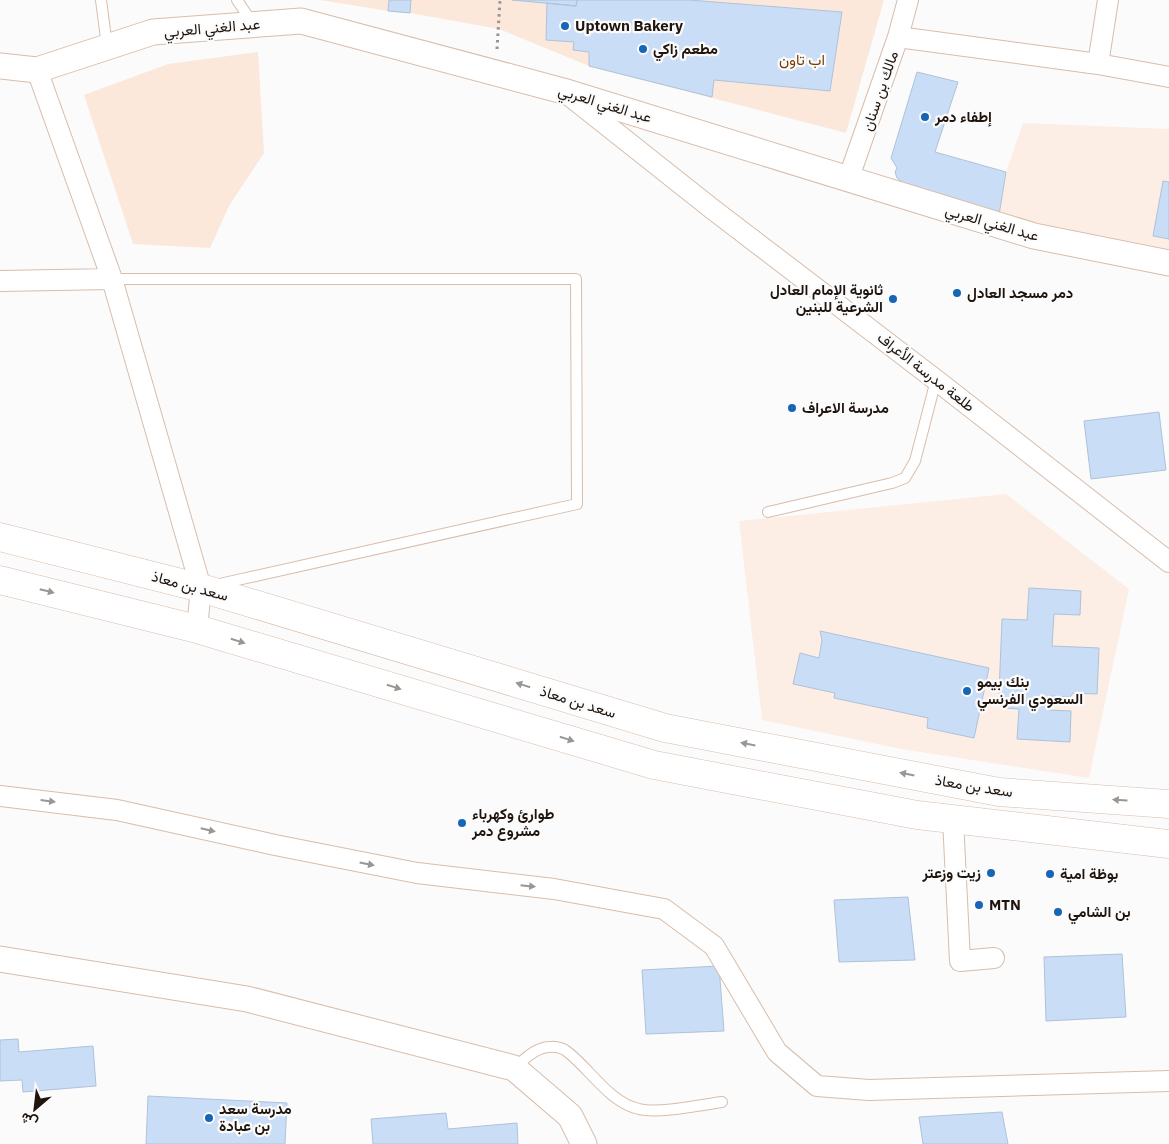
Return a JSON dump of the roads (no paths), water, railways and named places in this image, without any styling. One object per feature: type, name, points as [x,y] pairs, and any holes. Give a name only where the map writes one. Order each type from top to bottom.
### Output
[{"type":"main road","name":"سعد بن معاذ","points":[[0,537],[201,588],[665,728],[999,792],[1169,804]]},
{"type":"main road","points":[[0,580],[197,628],[654,765],[917,815],[1169,844]]},
{"type":"street","name":"مالك بن سنان","points":[[848,180],[898,37],[908,0]]},
{"type":"street","points":[[1098,64],[1108,0]]},
{"type":"street","name":"عبد الغني العربي","points":[[36,70],[153,32],[301,21],[563,91],[1034,236],[1169,263]]},
{"type":"street","points":[[898,37],[1098,64],[1169,76]]},
{"type":"street","points":[[0,66],[36,70],[112,279],[201,588],[197,628]]},
{"type":"street","name":"طلعة مدرسة الأعراف","points":[[563,91],[711,208],[936,380],[1169,562]]},
{"type":"street","points":[[0,281],[112,279]]},
{"type":"street","points":[[0,796],[117,810],[274,845],[417,873],[554,889],[664,909],[714,946],[777,1052],[817,1086],[869,1090],[1169,1081]]},
{"type":"street","points":[[953,819],[960,961],[994,958]]},
{"type":"street","points":[[0,959],[247,999],[514,1068],[570,1116],[584,1144]]},
{"type":"lane","points":[[101,0],[107,47]]},
{"type":"lane","points":[[238,0],[253,24]]},
{"type":"lane","points":[[112,279],[576,279],[577,504],[201,588]]},
{"type":"lane","points":[[768,512],[892,483],[905,478],[914,461],[936,380]]},
{"type":"lane","points":[[514,1068],[533,1052],[549,1046],[563,1048],[601,1085],[620,1100],[637,1109],[652,1111],[722,1102]]},
{"type":"place","name":"Uptown Bakery","points":[[565,26]]},
{"type":"place","name":"مطعم زاكي","points":[[643,49]]},
{"type":"place","name":"إطفاء دمر","points":[[925,117]]},
{"type":"place","name":"دمر مسجد العادل","points":[[957,293]]},
{"type":"place","name":"ثانوية الإمام العادل الشرعية للبنين","points":[[893,299]]},
{"type":"place","name":"مدرسة الاعراف","points":[[792,408]]},
{"type":"place","name":"بنك بيمو السعودي الفرنسي","points":[[967,691]]},
{"type":"place","name":"طوارئ وكهرباء مشروع دمر","points":[[462,823]]},
{"type":"place","name":"زيت وزعتر","points":[[991,873]]},
{"type":"place","name":"بوظة امية","points":[[1050,874]]},
{"type":"place","name":"MTN","points":[[979,905]]},
{"type":"place","name":"بن الشامي","points":[[1058,912]]},
{"type":"place","name":"مدرسة سعد بن عبادة","points":[[209,1118]]},
{"type":"park label","name":"اب تاون","points":[[802,60]]}]
